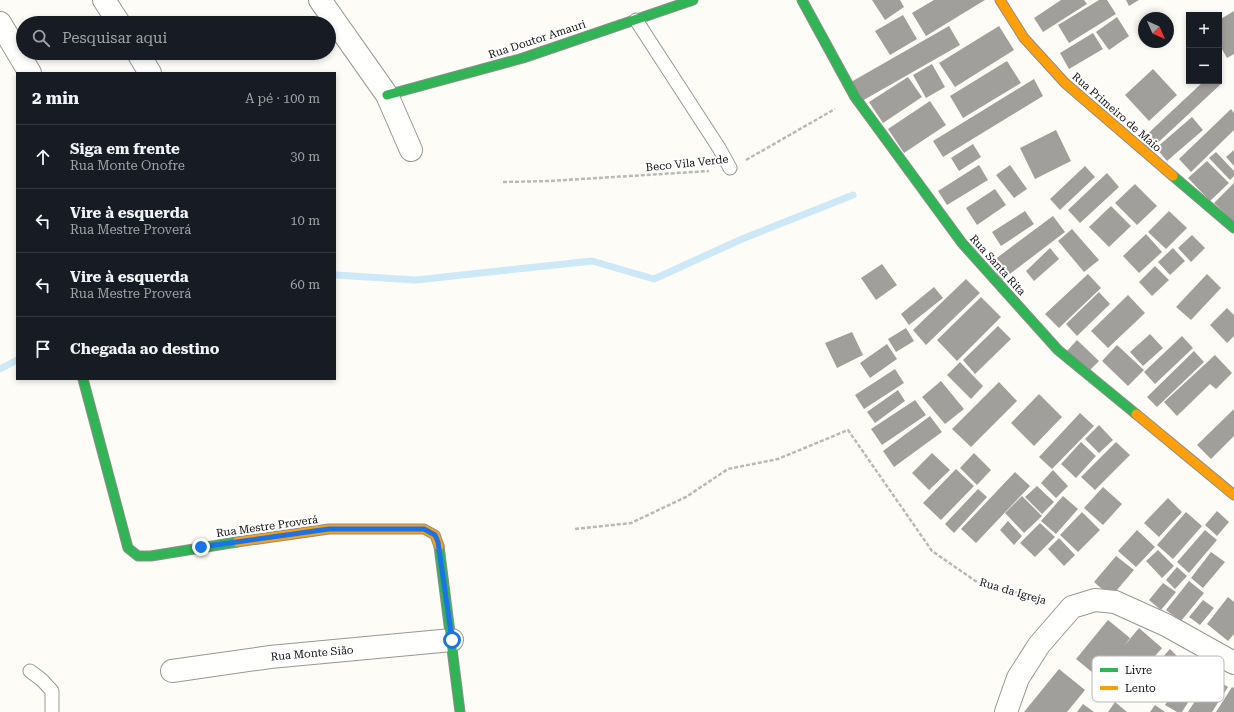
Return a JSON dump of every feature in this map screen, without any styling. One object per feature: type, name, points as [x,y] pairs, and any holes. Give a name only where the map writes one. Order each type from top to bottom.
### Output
[{"type":"street","points":[[104,0],[114,16]]},
{"type":"street","points":[[320,0],[331,16]]},
{"type":"street","name":"Rua Doutor Amauri","points":[[388,95],[523,58],[693,0]]},
{"type":"street","name":"Rua Santa Rita","points":[[802,0],[855,97],[962,242],[1058,350],[1234,495]]},
{"type":"street","name":"Rua Primeiro de Maio","points":[[1000,0],[1024,38],[1066,83],[1234,228]]},
{"type":"street","points":[[336,22],[388,95],[411,150]]},
{"type":"street","points":[[0,24],[16,50]]},
{"type":"street","points":[[22,60],[29,72]]},
{"type":"street","points":[[142,60],[149,72]]},
{"type":"street","name":"Rua Mestre Proverá","points":[[83,380],[128,548],[138,556],[151,556],[201,547],[329,529],[424,529],[435,535],[438,542],[452,640]]},
{"type":"street","points":[[1006,712],[1018,678],[1039,645],[1072,607],[1095,600],[1115,602],[1166,625],[1221,656]]},
{"type":"street","points":[[452,640],[460,712]]},
{"type":"street","name":"Rua Monte Sião","points":[[172,671],[270,657],[452,640]]},
{"type":"street","points":[[1224,657],[1234,663]]},
{"type":"lane","points":[[636,20],[715,142],[730,168]]},
{"type":"lane","points":[[30,671],[42,680],[52,691],[52,712]]},
{"type":"path","name":"Beco Vila Verde","points":[[503,182],[551,181],[730,168],[855,97]]},
{"type":"path","name":"Rua da Igreja","points":[[575,529],[631,523],[686,497],[728,469],[778,459],[848,430],[932,551],[977,582],[1072,607]]},
{"type":"building","points":[[872,0],[900,0],[904,7],[885,20]]},
{"type":"building","points":[[934,0],[985,0],[926,36],[912,13]]},
{"type":"building","points":[[1061,0],[1084,0],[1087,4],[1043,32],[1034,18]]},
{"type":"building","points":[[1099,0],[1107,0],[1116,14],[1069,43],[1058,25]]},
{"type":"building","points":[[1126,0],[1139,0],[1129,6]]},
{"type":"building","points":[[1234,11],[1234,54],[1227,58],[1222,49],[1222,18]]},
{"type":"building","points":[[903,15],[917,39],[890,55],[875,31]]},
{"type":"building","points":[[1117,17],[1129,36],[1109,50],[1096,32]]},
{"type":"building","points":[[949,26],[960,45],[862,101],[851,82]]},
{"type":"building","points":[[999,26],[1014,50],[955,87],[939,63]]},
{"type":"building","points":[[1093,33],[1103,49],[1069,69],[1060,53]]},
{"type":"building","points":[[1007,61],[1021,83],[963,118],[950,96]]},
{"type":"building","points":[[932,64],[945,87],[926,98],[913,75]]},
{"type":"building","points":[[1153,69],[1177,95],[1149,121],[1125,95]]},
{"type":"building","points":[[908,77],[922,97],[883,123],[869,102]]},
{"type":"building","points":[[1034,79],[1043,96],[943,157],[933,141]]},
{"type":"building","points":[[1201,84],[1221,84],[1150,150],[1141,140]]},
{"type":"building","points":[[930,101],[946,125],[904,153],[888,129]]},
{"type":"building","points":[[1231,109],[1234,113],[1234,130],[1191,172],[1179,159]]},
{"type":"building","points":[[1192,117],[1203,130],[1167,161],[1156,148]]},
{"type":"building","points":[[1056,130],[1071,161],[1035,179],[1020,148]]},
{"type":"building","points":[[973,144],[981,157],[959,171],[951,158]]},
{"type":"building","points":[[1234,150],[1234,166],[1226,157]]},
{"type":"building","points":[[1216,152],[1234,171],[1234,176],[1230,180],[1209,158]]},
{"type":"building","points":[[1207,161],[1229,183],[1210,201],[1188,178]]},
{"type":"building","points":[[979,165],[988,180],[947,205],[938,191]]},
{"type":"building","points":[[1010,165],[1027,189],[1014,198],[996,175]]},
{"type":"building","points":[[1085,166],[1095,177],[1060,210],[1050,199]]},
{"type":"building","points":[[1107,173],[1119,187],[1080,223],[1068,210]]},
{"type":"building","points":[[1234,183],[1234,222],[1214,203]]},
{"type":"building","points":[[1135,184],[1157,206],[1137,225],[1115,203]]},
{"type":"building","points":[[995,189],[1006,205],[977,225],[966,208]]},
{"type":"building","points":[[1111,206],[1131,226],[1109,247],[1089,227]]},
{"type":"building","points":[[1025,211],[1034,224],[1001,246],[992,232]]},
{"type":"building","points":[[1169,211],[1187,228],[1166,249],[1148,232]]},
{"type":"building","points":[[1053,216],[1065,232],[1002,280],[990,263]]},
{"type":"building","points":[[1072,229],[1099,260],[1084,272],[1058,241]]},
{"type":"building","points":[[1146,234],[1162,252],[1139,273],[1123,256]]},
{"type":"building","points":[[1192,235],[1205,248],[1191,262],[1178,248]]},
{"type":"building","points":[[1050,248],[1059,259],[1034,281],[1026,271]]},
{"type":"building","points":[[1173,248],[1185,261],[1170,275],[1158,262]]},
{"type":"building","points":[[882,264],[897,285],[876,300],[861,278]]},
{"type":"building","points":[[1155,266],[1169,280],[1152,296],[1139,282]]},
{"type":"building","points":[[1088,274],[1101,288],[1059,328],[1045,314]]},
{"type":"building","points":[[1207,274],[1221,288],[1191,320],[1176,307]]},
{"type":"building","points":[[966,279],[980,293],[926,345],[913,330]]},
{"type":"building","points":[[934,287],[943,298],[909,325],[901,314]]},
{"type":"building","points":[[1099,292],[1110,304],[1077,336],[1066,324]]},
{"type":"building","points":[[1128,295],[1145,313],[1108,348],[1091,331]]},
{"type":"building","points":[[981,297],[1001,317],[957,361],[937,340]]},
{"type":"building","points":[[1227,308],[1234,315],[1234,336],[1227,343],[1210,325]]},
{"type":"building","points":[[998,326],[1011,339],[975,374],[963,360]]},
{"type":"building","points":[[906,328],[914,341],[896,352],[888,339]]},
{"type":"building","points":[[852,332],[863,355],[837,368],[825,343]]},
{"type":"building","points":[[1150,334],[1163,348],[1143,366],[1130,352]]},
{"type":"building","points":[[1182,336],[1193,348],[1155,384],[1144,372]]},
{"type":"building","points":[[1077,340],[1099,361],[1088,372],[1067,351]]},
{"type":"building","points":[[887,344],[897,359],[870,378],[860,363]]},
{"type":"building","points":[[1117,345],[1144,370],[1128,386],[1102,361]]},
{"type":"building","points":[[1194,351],[1204,362],[1157,407],[1147,397]]},
{"type":"building","points":[[1215,355],[1232,373],[1216,389],[1210,384],[1177,416],[1164,402]]},
{"type":"building","points":[[960,362],[983,386],[971,399],[947,375]]},
{"type":"building","points":[[895,369],[904,383],[864,409],[855,395]]},
{"type":"building","points":[[941,381],[964,409],[945,424],[922,397]]},
{"type":"building","points":[[999,382],[1017,401],[971,447],[952,429]]},
{"type":"building","points":[[898,390],[905,401],[875,423],[867,412]]},
{"type":"building","points":[[1039,394],[1062,417],[1034,446],[1011,423]]},
{"type":"building","points":[[915,400],[926,415],[882,445],[871,429]]},
{"type":"building","points":[[1234,409],[1234,436],[1211,459],[1197,445]]},
{"type":"building","points":[[1080,413],[1094,426],[1052,469],[1039,457]]},
{"type":"building","points":[[930,416],[942,432],[894,467],[883,451]]},
{"type":"building","points":[[1099,425],[1113,440],[1099,453],[1085,439]]},
{"type":"building","points":[[1081,442],[1096,456],[1076,478],[1061,464]]},
{"type":"building","points":[[1116,442],[1130,455],[1095,490],[1081,477]]},
{"type":"building","points":[[932,453],[950,470],[929,490],[912,473]]},
{"type":"building","points":[[974,453],[991,470],[977,485],[960,468]]},
{"type":"building","points":[[956,469],[974,486],[941,520],[923,503]]},
{"type":"building","points":[[1053,470],[1068,486],[1056,498],[1041,483]]},
{"type":"building","points":[[1015,472],[1030,486],[976,543],[961,529]]},
{"type":"building","points":[[1037,486],[1054,502],[1042,514],[1025,497]]},
{"type":"building","points":[[1103,487],[1122,504],[1103,525],[1084,508]]},
{"type":"building","points":[[978,489],[987,497],[954,533],[945,524]]},
{"type":"building","points":[[1022,496],[1042,516],[1024,533],[1005,513]]},
{"type":"building","points":[[1063,496],[1078,509],[1056,534],[1041,521]]},
{"type":"building","points":[[1168,498],[1182,512],[1159,537],[1144,523]]},
{"type":"building","points":[[1217,511],[1229,522],[1217,536],[1205,525]]},
{"type":"building","points":[[1082,512],[1100,530],[1078,552],[1060,535]]},
{"type":"building","points":[[1186,512],[1202,526],[1173,559],[1157,545]]},
{"type":"building","points":[[1008,521],[1022,536],[1014,545],[1000,530]]},
{"type":"building","points":[[1040,523],[1055,537],[1035,557],[1020,543]]},
{"type":"building","points":[[1137,530],[1155,547],[1136,567],[1118,551]]},
{"type":"building","points":[[1205,530],[1217,540],[1189,573],[1177,562]]},
{"type":"building","points":[[1059,538],[1075,555],[1064,566],[1048,549]]},
{"type":"building","points":[[1158,550],[1174,566],[1162,578],[1146,561]]},
{"type":"building","points":[[1211,552],[1225,562],[1203,588],[1191,578]]},
{"type":"building","points":[[1116,556],[1134,570],[1111,597],[1094,582]]},
{"type":"building","points":[[1177,567],[1187,576],[1175,589],[1166,580]]},
{"type":"building","points":[[1189,581],[1204,593],[1181,621],[1166,610]]},
{"type":"building","points":[[1163,583],[1176,592],[1161,610],[1149,600]]},
{"type":"building","points":[[1228,597],[1234,602],[1234,634],[1228,641],[1207,624]]},
{"type":"building","points":[[1203,600],[1214,608],[1200,625],[1189,617]]},
{"type":"building","points":[[1108,620],[1130,638],[1124,646],[1139,628],[1162,648],[1155,656],[1092,656],[1092,672],[1076,659]]},
{"type":"building","points":[[1170,649],[1177,656],[1164,656]]},
{"type":"building","points":[[1059,669],[1085,690],[1067,712],[1024,712]]},
{"type":"building","points":[[1224,684],[1228,687],[1224,693]]},
{"type":"building","points":[[1232,687],[1234,688],[1234,712],[1216,712],[1222,702],[1224,702]]},
{"type":"building","points":[[1115,702],[1127,712],[1108,712]]},
{"type":"building","points":[[1167,702],[1188,702],[1182,712],[1177,712],[1165,705]]},
{"type":"building","points":[[1194,702],[1218,702],[1212,712],[1188,712]]},
{"type":"building","points":[[1083,704],[1094,712],[1077,712]]},
{"type":"building","points":[[1155,705],[1165,712],[1150,712]]},
{"type":"waterway","points":[[336,275],[416,280],[592,261],[654,279],[742,239],[853,195]]},
{"type":"waterway","points":[[0,369],[16,361]]},
{"type":"traffic: fast","points":[[387,95],[523,58],[693,0]]},
{"type":"traffic: fast","points":[[802,0],[855,97],[962,243],[1058,350],[1136,414]]},
{"type":"traffic: fast","points":[[1173,176],[1234,228]]},
{"type":"traffic: fast","points":[[83,380],[128,548],[138,556],[151,556],[237,542]]},
{"type":"traffic: fast","points":[[439,546],[460,712]]},
{"type":"traffic: slow","points":[[1000,0],[1024,38],[1065,83],[1173,176]]},
{"type":"traffic: slow","points":[[1136,414],[1234,495]]},
{"type":"traffic: slow","points":[[237,542],[329,529],[424,529],[435,535],[439,546]]},
{"type":"route","points":[[201,547],[329,529],[424,529],[430,531],[435,535],[438,542],[452,640]]}]
